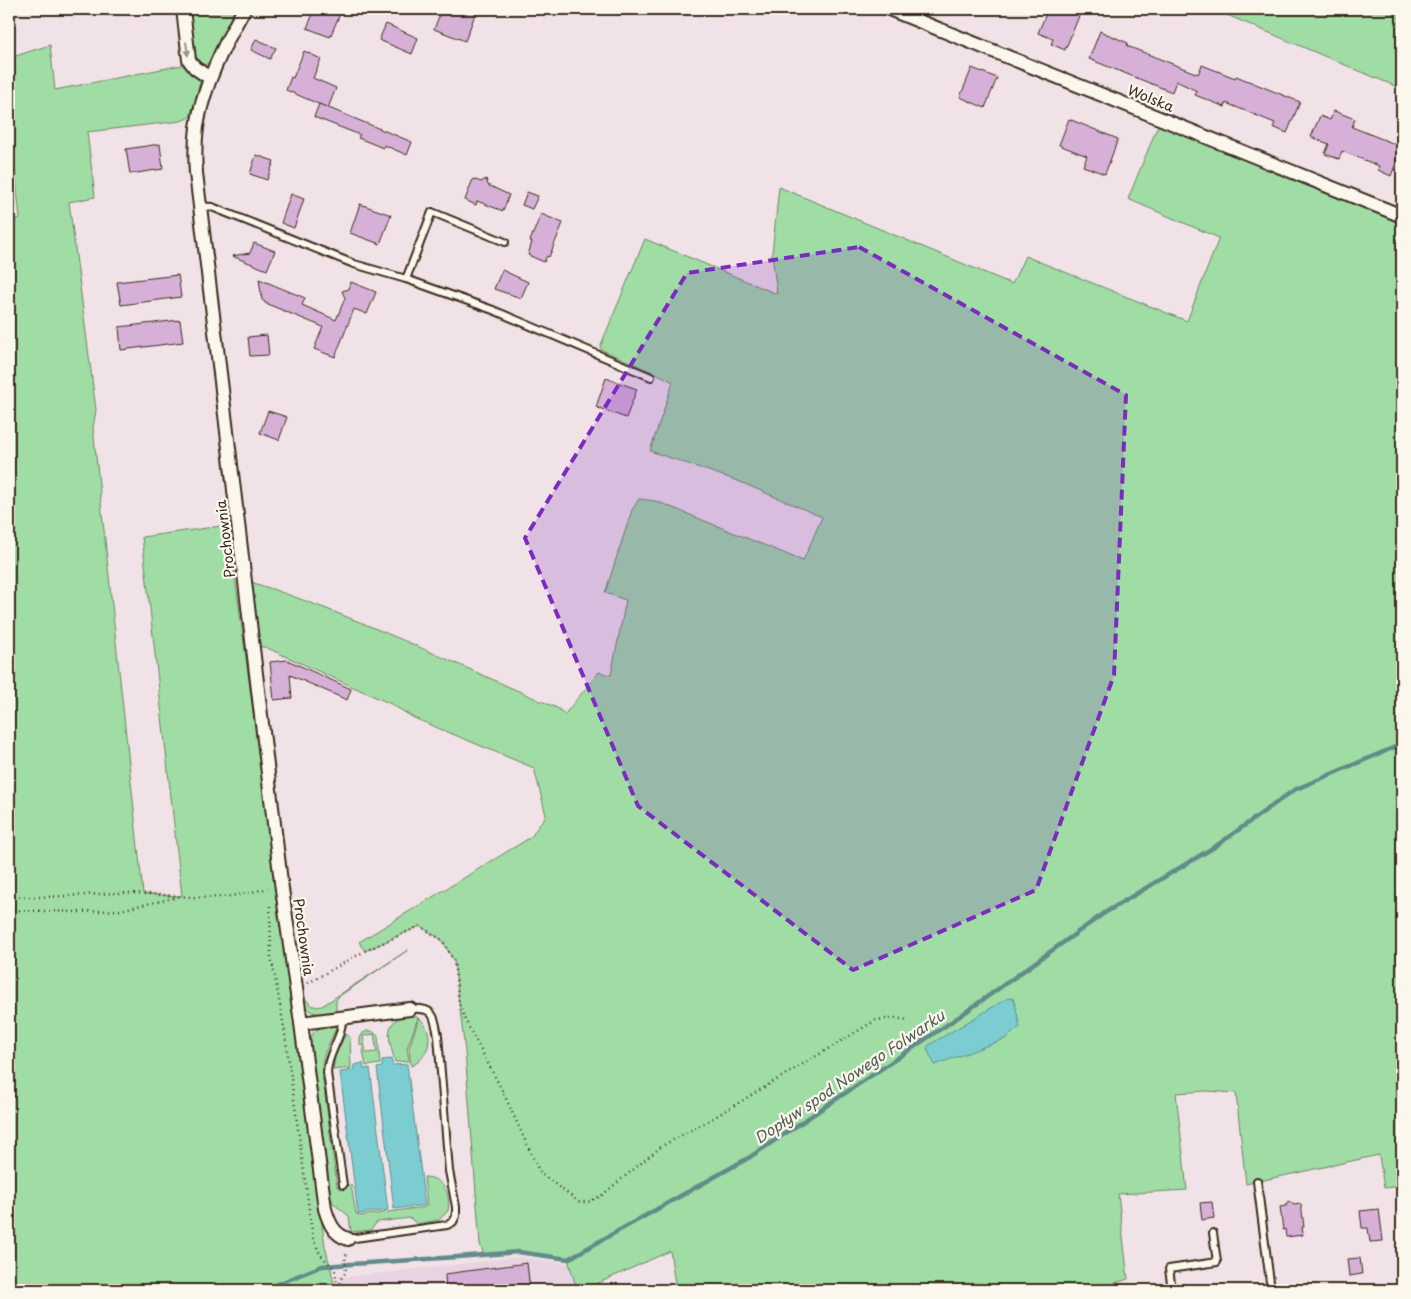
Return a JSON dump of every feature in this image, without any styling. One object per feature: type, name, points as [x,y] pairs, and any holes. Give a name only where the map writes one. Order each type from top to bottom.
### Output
[{"type":"street","points":[[183,9],[188,60],[194,68],[210,78]]},
{"type":"street","name":"Prochownia","points":[[244,9],[210,78],[202,102],[195,151],[199,206],[281,882],[325,1209],[334,1230],[340,1236],[348,1238]]},
{"type":"street","name":"Wolska","points":[[889,9],[1402,216]]},
{"type":"street","points":[[300,1023],[410,1010]]},
{"type":"lane","points":[[199,206],[212,206],[354,264],[406,279],[493,310],[651,377]]},
{"type":"lane","points":[[406,279],[432,212],[505,242]]},
{"type":"lane","points":[[348,1238],[447,1225],[453,1222],[456,1216],[449,1171],[438,1036],[435,1020],[430,1012],[424,1008],[410,1010]]},
{"type":"lane","points":[[342,1018],[340,1033],[328,1059],[327,1073],[343,1185]]},
{"type":"lane","points":[[1257,1181],[1271,1290]]},
{"type":"lane","points":[[1172,1290],[1169,1269],[1217,1262],[1213,1233]]},
{"type":"path","points":[[9,896],[37,898],[125,893],[219,897],[249,894],[272,887],[270,895]]},
{"type":"path","points":[[9,910],[78,912],[120,910],[182,896]]},
{"type":"path","points":[[270,900],[271,956],[284,1027],[312,1238],[320,1254],[335,1270],[338,1290]]},
{"type":"path","points":[[297,994],[365,951],[420,926],[442,940],[454,960],[459,1003],[464,1020],[502,1090],[540,1173],[579,1202],[588,1202],[601,1196],[662,1146],[715,1117],[876,1020],[895,1018],[907,1020]]},
{"type":"path","points":[[338,1290],[341,1279],[346,1272],[344,1259],[348,1254]]},
{"type":"highlighted area","points":[[859,247],[1126,395],[1114,675],[1036,890],[853,970],[638,806],[525,538],[687,273]]},
{"type":"shaded area","points":[[521,1257],[570,1264],[577,1290],[339,1290],[341,1279],[348,1277]]},
{"type":"green space","points":[[188,9],[236,9],[210,63],[203,65],[196,62],[192,54]]},
{"type":"green space","points":[[1213,9],[1402,9],[1402,89]]},
{"type":"green space","points":[[50,45],[55,90],[182,65],[199,78],[200,82],[190,117],[181,121],[87,132],[95,197],[69,202],[96,410],[93,428],[143,894],[182,896],[142,537],[228,525],[325,1246],[334,1290],[9,1290],[9,222],[20,218],[9,119],[9,58]]},
{"type":"green space","points":[[1161,118],[1402,216],[1402,1186],[1384,1188],[1379,1155],[1246,1184],[1236,1093],[1207,1091],[1176,1093],[1187,1190],[1118,1194],[1128,1279],[1093,1290],[676,1290],[670,1251],[583,1290],[577,1290],[568,1259],[518,1252],[484,1255],[480,1244],[465,1051],[454,961],[442,940],[420,926],[365,951],[359,942],[531,837],[546,815],[534,768],[414,718],[391,704],[265,647],[259,647],[251,582],[290,595],[406,641],[557,708],[565,714],[599,672],[611,675],[626,600],[605,593],[632,510],[639,499],[656,501],[803,561],[822,517],[738,481],[650,451],[673,382],[602,350],[600,347],[645,239],[777,294],[772,254],[779,187],[1012,284],[1025,256],[1187,321],[1219,238],[1128,199]]},
{"type":"green space","points":[[408,950],[338,997],[336,1013],[314,1013],[304,1002],[303,995],[313,1006],[322,1006]]},
{"type":"green space","points":[[406,1015],[418,1018],[407,1048],[409,1061],[395,1062],[389,1035],[390,1029],[393,1023]]},
{"type":"green space","points":[[419,1018],[428,1030],[429,1044],[423,1057],[411,1066],[409,1048]]},
{"type":"green space","points":[[333,1025],[336,1028],[323,1057],[322,1072],[337,1187],[351,1185],[356,1214],[359,1216],[425,1207],[427,1205],[424,1177],[431,1178],[441,1183],[447,1193],[448,1211],[439,1220],[417,1224],[410,1218],[377,1222],[371,1230],[351,1232],[349,1216],[334,1204],[331,1199],[309,1045],[316,1030]]},
{"type":"green space","points":[[372,1031],[378,1036],[380,1064],[366,1066],[362,1045],[360,1045],[360,1038],[363,1033]],"holes":[[[374,1034],[377,1052],[366,1053],[363,1036]]]},
{"type":"green space","points":[[345,1035],[348,1035],[350,1038],[351,1068],[333,1070],[335,1056]]},
{"type":"water","points":[[1008,998],[1014,999],[1020,1027],[1005,1039],[935,1065],[927,1049],[929,1045]]},
{"type":"water","points":[[391,1059],[393,1065],[407,1064],[425,1205],[394,1209],[377,1068],[382,1067],[382,1060]]},
{"type":"water","points":[[363,1063],[364,1069],[370,1068],[388,1210],[358,1214],[340,1072],[353,1070],[354,1065]]},
{"type":"building","points":[[315,9],[342,9],[330,37],[307,28]]},
{"type":"building","points":[[442,9],[467,9],[476,12],[465,41],[434,29]]},
{"type":"building","points":[[1048,9],[1082,9],[1065,50],[1051,44],[1053,39],[1038,33]]},
{"type":"building","points":[[386,24],[418,38],[412,54],[379,40]]},
{"type":"building","points":[[1100,31],[1128,43],[1127,46],[1198,74],[1202,65],[1235,78],[1236,76],[1300,102],[1287,133],[1273,127],[1275,123],[1226,103],[1225,107],[1195,95],[1197,91],[1176,81],[1172,92],[1089,59]]},
{"type":"building","points":[[256,39],[276,48],[270,59],[251,50]]},
{"type":"building","points":[[304,51],[321,59],[313,78],[336,88],[328,108],[286,90]]},
{"type":"building","points":[[972,68],[997,78],[985,108],[960,97]]},
{"type":"building","points":[[319,104],[412,142],[407,155],[384,145],[383,148],[358,138],[360,135],[314,117]]},
{"type":"building","points":[[1334,111],[1355,119],[1352,127],[1402,147],[1391,176],[1378,170],[1379,166],[1342,151],[1339,159],[1325,154],[1329,144],[1311,137],[1320,116],[1330,120]]},
{"type":"building","points":[[1069,119],[1118,139],[1105,174],[1083,166],[1087,156],[1059,145]]},
{"type":"building","points":[[160,144],[163,169],[130,174],[126,149]]},
{"type":"building","points":[[256,155],[274,161],[267,180],[250,174]]},
{"type":"building","points":[[473,179],[481,182],[486,179],[488,185],[509,195],[503,211],[477,201],[476,205],[465,200]]},
{"type":"building","points":[[527,192],[538,196],[532,209],[522,205]]},
{"type":"building","points":[[291,194],[304,199],[294,228],[281,223]]},
{"type":"building","points":[[360,204],[391,215],[380,244],[350,233]]},
{"type":"building","points":[[541,214],[563,223],[549,257],[547,256],[544,262],[528,255],[532,242],[530,241]]},
{"type":"building","points":[[254,243],[275,251],[267,270],[232,256],[250,253]]},
{"type":"building","points":[[502,270],[528,282],[521,298],[494,289]]},
{"type":"building","points":[[178,275],[181,297],[121,305],[117,282]]},
{"type":"building","points":[[259,279],[305,298],[302,305],[336,320],[345,298],[342,291],[349,289],[351,282],[376,292],[367,314],[354,309],[335,357],[314,349],[323,327],[265,303],[262,300]]},
{"type":"building","points":[[180,320],[183,342],[121,350],[119,327]]},
{"type":"building","points":[[267,335],[269,355],[250,356],[248,337]]},
{"type":"building","points":[[606,378],[637,389],[626,418],[596,407]]},
{"type":"building","points":[[268,411],[287,417],[279,440],[260,433]]},
{"type":"building","points":[[287,660],[351,689],[347,700],[290,675],[292,698],[274,700],[270,662]]},
{"type":"building","points":[[1289,1201],[1294,1205],[1301,1204],[1304,1227],[1302,1227],[1303,1235],[1286,1237],[1285,1229],[1283,1230],[1280,1207],[1286,1206]]},
{"type":"building","points":[[1212,1202],[1214,1218],[1202,1220],[1200,1203]]},
{"type":"building","points":[[1379,1209],[1383,1241],[1370,1242],[1368,1228],[1362,1228],[1360,1211]]},
{"type":"building","points":[[1360,1258],[1362,1274],[1349,1276],[1347,1259]]},
{"type":"building","points":[[527,1263],[530,1290],[446,1290],[445,1274]]},
{"type":"waterway","name":"Dopływ spod Nowego Folwarku","points":[[263,1290],[322,1266],[518,1252],[568,1259],[750,1157],[960,1016],[1106,912],[1216,846],[1294,790],[1402,744]]}]
